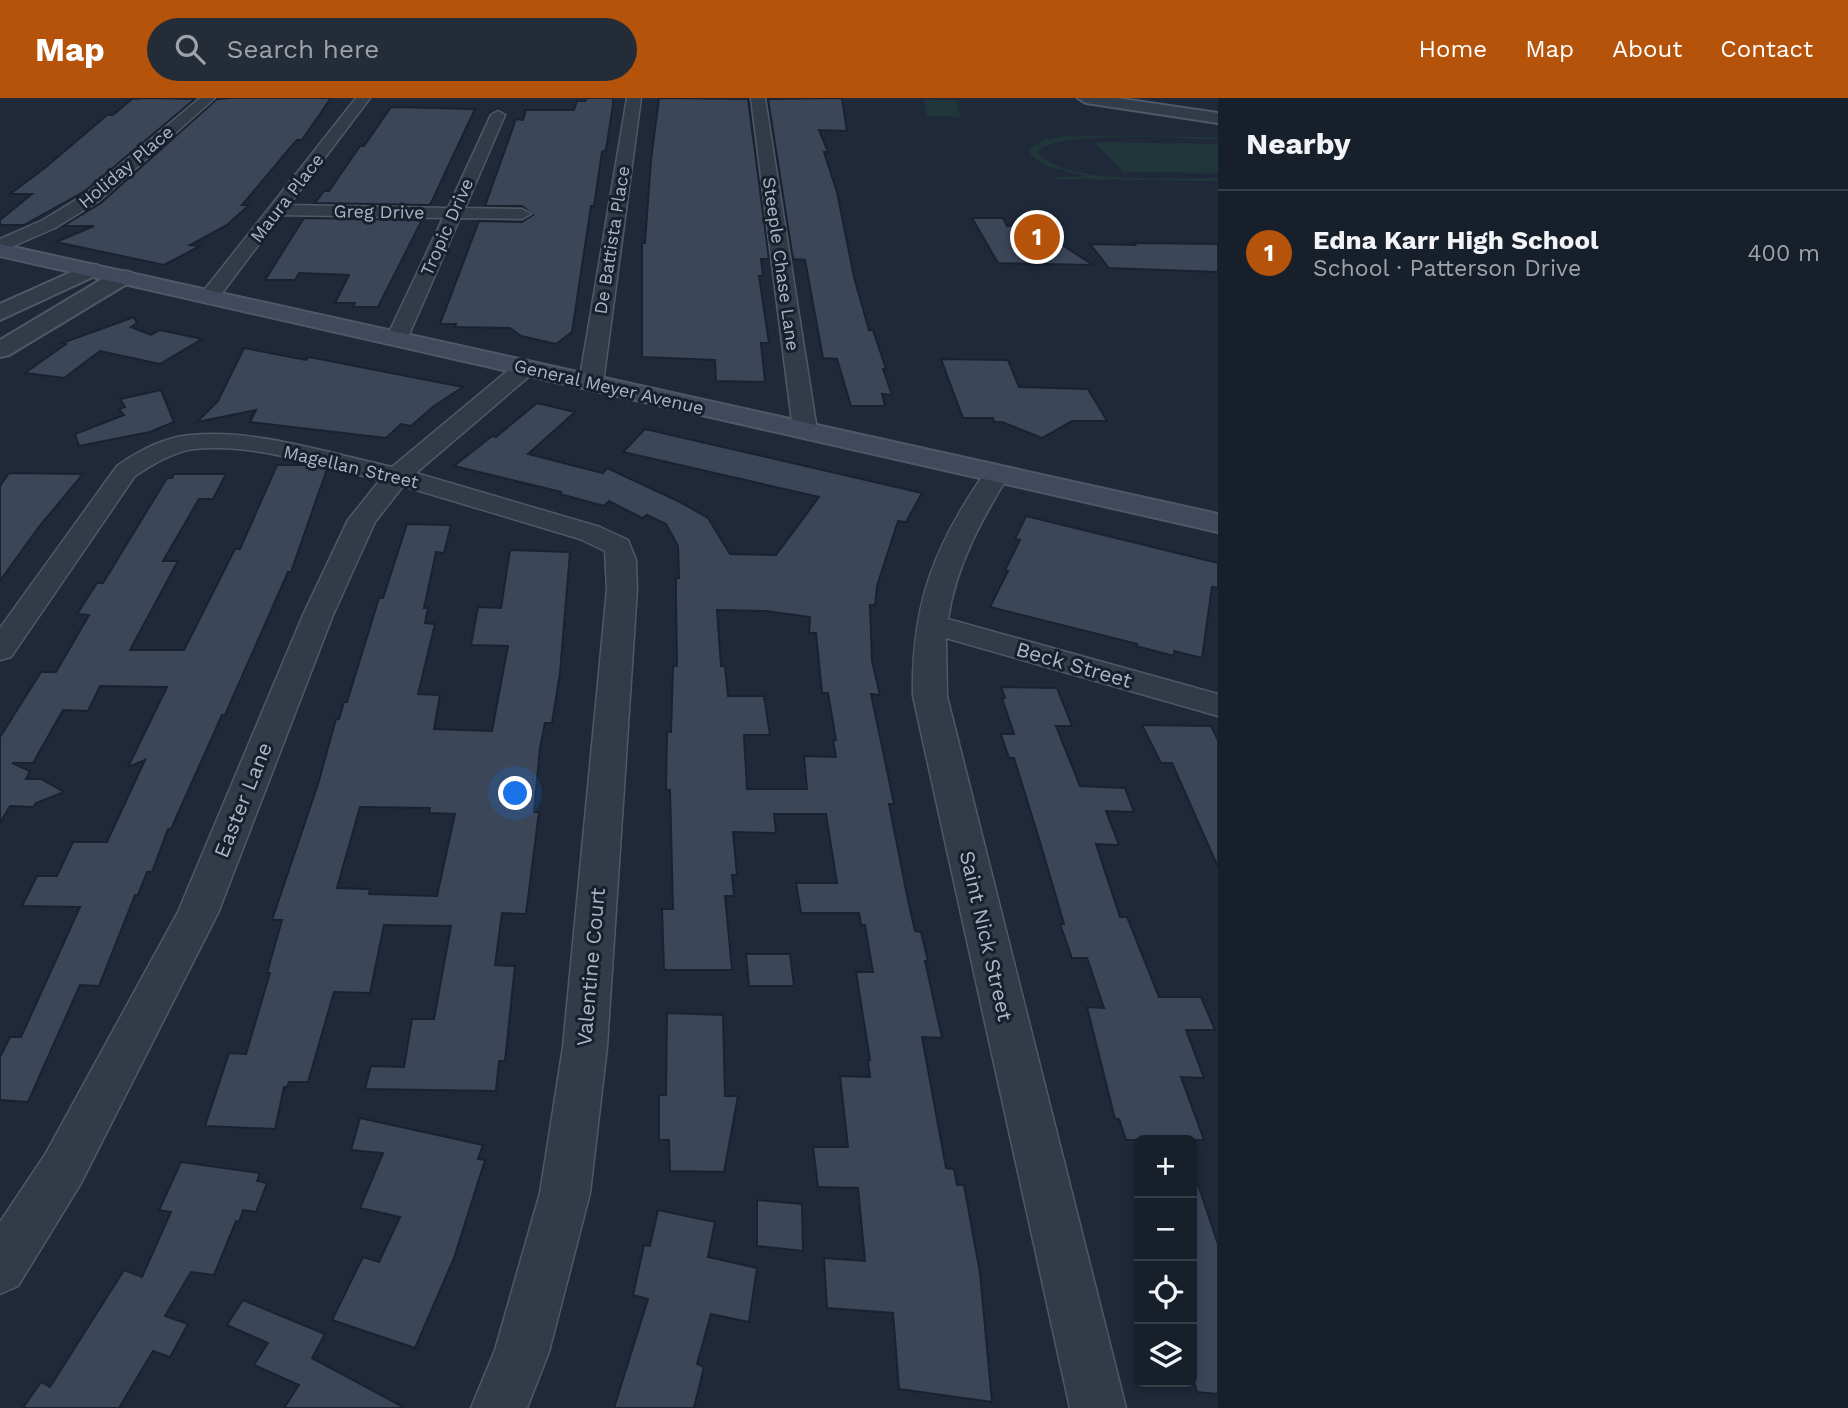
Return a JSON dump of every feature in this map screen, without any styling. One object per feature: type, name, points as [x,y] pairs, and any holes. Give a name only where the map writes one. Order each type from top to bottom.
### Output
[{"type":"main road","name":"General Meyer Avenue","points":[[0,248],[1218,523]]},
{"type":"street","name":"Holiday Place","points":[[0,248],[49,224],[93,197],[208,98]]},
{"type":"street","name":"Maura Place","points":[[209,297],[279,210],[363,98]]},
{"type":"street","name":"De Battista Place","points":[[591,383],[634,98]]},
{"type":"street","name":"Steeple Chase Lane","points":[[758,98],[805,430]]},
{"type":"street","points":[[1086,98],[1218,118]]},
{"type":"street","name":"Tropic Drive","points":[[397,339],[498,115]]},
{"type":"street","name":"Greg Drive","points":[[279,210],[522,214]]},
{"type":"street","points":[[0,313],[89,270]]},
{"type":"street","points":[[0,350],[122,277]]},
{"type":"street","name":"Easter Lane","points":[[0,1268],[63,1169],[198,913],[318,615],[362,520],[397,475],[525,368]]},
{"type":"street","name":"Magellan Street","points":[[0,650],[119,481],[138,462],[161,450],[189,442],[245,442],[397,475],[590,533]]},
{"type":"street","name":"Saint Nick Street","points":[[997,473],[959,534],[940,583],[926,658],[930,696],[1098,1408]]},
{"type":"street","name":"Valentine Court","points":[[499,1408],[522,1352],[565,1193],[585,1047],[622,589],[622,560],[618,546],[590,533]]},
{"type":"street","name":"Beck Street","points":[[931,624],[1218,705]]},
{"type":"green space","points":[[924,99],[956,100],[960,117],[927,116]]},
{"type":"green space","points":[[1067,136],[1218,137],[1092,138],[1047,145],[1038,152],[1050,163],[1094,175],[1218,178],[1218,181],[1058,179],[1056,177],[1086,176],[1046,166],[1031,155],[1029,149],[1043,140]]},
{"type":"green space","points":[[1095,142],[1218,144],[1218,173],[1123,172]]},
{"type":"building","points":[[331,98],[302,140],[297,140],[242,205],[249,205],[227,225],[190,245],[200,246],[164,265],[56,242],[94,226],[63,226],[101,203],[217,99]]},
{"type":"building","points":[[587,98],[613,98],[613,105],[606,150],[602,152],[594,206],[591,206],[572,332],[556,344],[521,336],[510,328],[455,327],[456,324],[440,324],[479,221],[522,222],[533,215],[522,206],[485,206],[516,119],[523,120],[526,110],[574,110],[577,101],[585,101]]},
{"type":"building","points":[[659,98],[748,99],[769,259],[761,259],[763,276],[759,276],[769,343],[761,343],[765,382],[716,381],[715,360],[642,357],[642,243],[645,243]]},
{"type":"building","points":[[842,98],[847,131],[819,130],[828,152],[824,152],[837,192],[854,277],[869,330],[873,330],[886,369],[883,369],[892,395],[882,394],[885,406],[851,406],[837,359],[823,358],[805,260],[793,259],[768,99]]},
{"type":"building","points":[[132,99],[195,99],[85,191],[24,225],[0,225],[0,220],[32,194],[10,194],[107,115],[113,115]]},
{"type":"building","points":[[391,107],[475,109],[431,203],[315,203],[324,191],[329,191]]},
{"type":"building","points":[[304,218],[422,220],[378,307],[353,307],[355,303],[335,303],[349,275],[299,273],[295,280],[265,280]]},
{"type":"building","points":[[972,218],[1003,218],[1007,226],[1033,226],[1093,265],[998,263]]},
{"type":"building","points":[[1133,243],[1218,244],[1218,272],[1109,268],[1090,244],[1135,245]]},
{"type":"building","points":[[134,317],[137,323],[131,327],[151,335],[160,330],[202,339],[160,364],[100,351],[64,378],[25,373],[66,344],[62,343]]},
{"type":"building","points":[[244,348],[306,360],[309,357],[463,387],[434,406],[411,426],[401,424],[386,438],[250,422],[256,410],[197,422],[218,401]]},
{"type":"building","points":[[941,359],[1008,360],[1019,387],[1088,389],[1107,421],[1072,421],[1042,438],[1002,422],[994,422],[993,418],[963,418]]},
{"type":"building","points":[[161,390],[174,422],[150,432],[79,446],[75,434],[124,415],[119,409],[125,407],[120,399]]},
{"type":"building","points":[[537,403],[575,412],[528,454],[603,473],[607,468],[680,502],[708,518],[730,554],[776,555],[819,497],[623,452],[645,429],[922,493],[906,522],[898,521],[877,586],[875,605],[870,605],[872,661],[880,695],[871,694],[894,804],[889,804],[908,900],[915,931],[921,932],[942,1038],[922,1037],[946,1168],[954,1169],[957,1185],[964,1185],[980,1273],[992,1402],[899,1389],[893,1313],[827,1308],[824,1258],[865,1261],[858,1188],[818,1187],[813,1147],[848,1147],[840,1076],[870,1077],[870,1060],[856,972],[873,972],[865,925],[861,925],[859,913],[801,913],[796,883],[837,883],[826,814],[774,814],[776,833],[733,832],[737,875],[732,875],[734,896],[725,896],[732,970],[664,970],[662,909],[673,909],[670,790],[666,790],[667,732],[671,732],[673,666],[677,666],[678,546],[666,524],[647,515],[642,518],[609,501],[604,506],[560,494],[561,492],[454,466],[492,436],[496,437]],"holes":[[[717,610],[766,611],[810,617],[809,633],[816,633],[822,693],[828,693],[836,740],[833,740],[836,757],[804,756],[807,789],[747,789],[744,735],[770,735],[764,696],[728,696],[725,666],[721,666]]]},
{"type":"building","points":[[277,465],[312,465],[327,469],[291,572],[288,572],[171,829],[168,829],[152,872],[147,872],[138,895],[135,895],[99,986],[80,985],[28,1102],[0,1100],[0,1057],[10,1037],[21,1037],[80,907],[22,906],[37,876],[57,876],[73,842],[107,842],[145,760],[128,767],[167,687],[100,686],[88,711],[63,710],[33,763],[12,763],[30,771],[26,779],[41,779],[64,792],[36,803],[33,807],[10,806],[0,823],[0,737],[41,672],[56,672],[89,615],[77,614],[97,583],[103,583],[167,478],[172,478],[174,474],[226,474],[213,499],[199,499],[163,561],[178,561],[130,650],[184,650],[235,549],[240,549]]},
{"type":"building","points":[[9,473],[83,474],[38,528],[0,581],[0,486]]},
{"type":"building","points":[[1026,516],[1218,563],[1218,588],[1212,587],[1202,658],[1174,651],[1174,656],[990,607],[1008,571],[1005,570],[1020,540],[1015,539]]},
{"type":"building","points":[[407,524],[451,525],[444,553],[436,552],[424,608],[428,608],[425,623],[435,624],[418,694],[440,695],[434,729],[492,731],[508,646],[471,645],[478,607],[501,608],[510,550],[570,552],[560,673],[552,723],[545,723],[540,748],[534,812],[539,812],[526,914],[502,913],[495,965],[515,966],[505,1061],[499,1061],[496,1091],[365,1089],[371,1066],[404,1067],[412,1019],[434,1019],[451,926],[384,925],[370,993],[334,992],[308,1082],[289,1082],[287,1087],[284,1087],[275,1129],[205,1126],[229,1053],[246,1054],[270,973],[267,973],[282,920],[272,920],[318,784],[336,719],[339,719],[344,702],[347,702],[379,598],[383,598]],"holes":[[[360,807],[430,808],[429,813],[455,814],[437,896],[369,894],[370,889],[337,888]]]},
{"type":"building","points":[[1001,687],[1057,688],[1072,726],[1056,726],[1080,786],[1125,788],[1134,812],[1106,811],[1119,845],[1096,844],[1120,917],[1127,917],[1159,997],[1201,997],[1215,1030],[1186,1030],[1204,1078],[1181,1077],[1204,1140],[1197,1140],[1197,1135],[1134,1135],[1134,1140],[1126,1140],[1119,1119],[1115,1119],[1087,1007],[1104,1008],[1087,958],[1072,958],[1060,924],[1064,924],[1014,758],[1009,758],[1001,734],[1014,734],[1002,698],[1005,698]]},
{"type":"building","points":[[1142,725],[1211,726],[1218,740],[1218,867],[1172,763],[1161,763]]},
{"type":"building","points":[[746,954],[790,954],[794,986],[749,986]]},
{"type":"building","points":[[667,1013],[723,1015],[725,1096],[738,1096],[724,1172],[670,1171],[669,1140],[659,1140],[659,1095],[666,1095]]},
{"type":"building","points":[[360,1118],[483,1145],[478,1159],[485,1160],[454,1258],[415,1348],[332,1320],[363,1257],[379,1262],[400,1217],[360,1208],[383,1153],[351,1150]]},
{"type":"building","points":[[181,1162],[260,1173],[257,1181],[267,1183],[256,1212],[243,1210],[239,1222],[236,1221],[214,1275],[191,1272],[165,1316],[188,1324],[170,1357],[153,1351],[119,1408],[23,1408],[41,1382],[50,1387],[124,1270],[142,1277],[171,1212],[159,1210]]},
{"type":"building","points":[[1197,1182],[1218,1244],[1218,1394],[1197,1392]]},
{"type":"building","points":[[757,1200],[802,1204],[803,1251],[757,1246]]},
{"type":"building","points":[[658,1210],[715,1222],[708,1257],[757,1268],[749,1322],[711,1314],[697,1364],[704,1367],[694,1408],[614,1408],[648,1299],[633,1295],[644,1245],[650,1246]]},
{"type":"building","points":[[243,1300],[325,1334],[312,1358],[405,1408],[284,1408],[299,1385],[254,1365],[268,1343],[227,1325]]},
{"type":"place","name":"Edna Karr High School","points":[[1037,237]]}]
